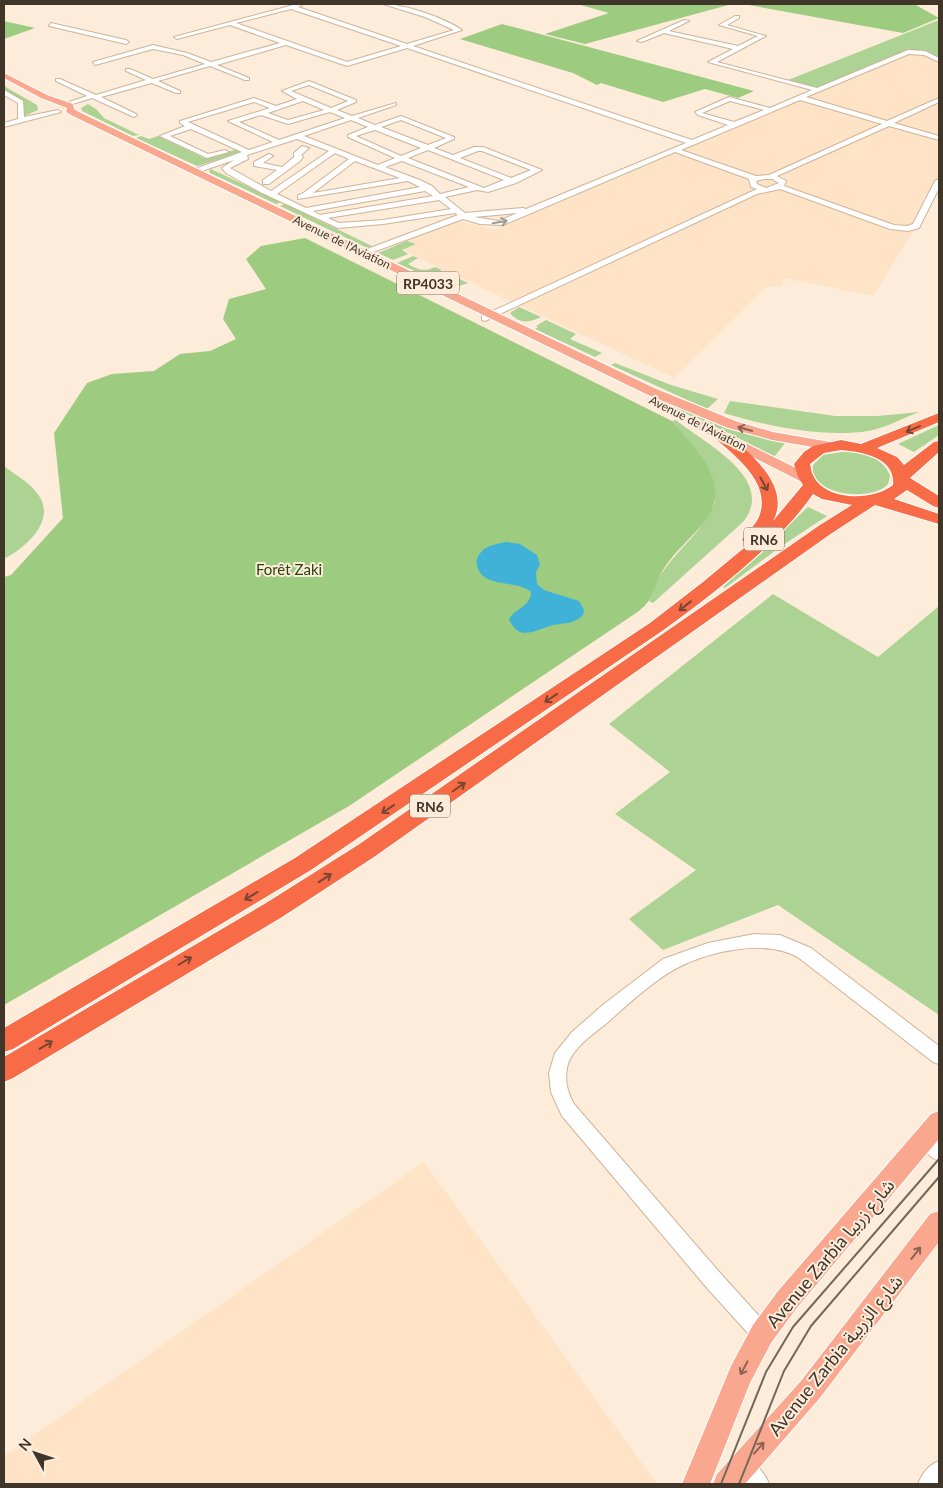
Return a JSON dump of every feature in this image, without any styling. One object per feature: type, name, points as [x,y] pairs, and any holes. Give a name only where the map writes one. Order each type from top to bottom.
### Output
[{"type":"highway","name":"RN6","points":[[864,448],[939,417]]},
{"type":"highway","points":[[720,435],[757,472],[769,493],[770,504],[768,515],[762,525],[723,575]]},
{"type":"highway","name":"RN6","points":[[4,1041],[255,894],[341,840],[656,627],[723,575],[788,516],[808,482],[802,464],[805,458],[820,449],[830,446],[841,445],[864,448],[889,459],[898,467],[902,478]]},
{"type":"highway","name":"RN6","points":[[4,1070],[274,910],[359,856],[826,529],[875,501],[897,492],[902,478],[939,445]]},
{"type":"highway","points":[[902,478],[939,503]]},
{"type":"highway","points":[[808,482],[820,491],[844,500],[875,501],[939,519]]},
{"type":"main road","name":"Avenue de l'Aviation","points":[[4,75],[60,109],[366,253],[808,482]]},
{"type":"main road","name":"Avenue de l'Aviation","points":[[4,80],[485,315],[650,391],[715,419],[772,436],[830,446]]},
{"type":"main road","name":"Avenue Zarbia شارع زربيا","points":[[696,1484],[740,1375],[762,1334],[787,1300],[935,1137]]},
{"type":"main road","name":"Avenue Zarbia شارع الزربية","points":[[743,1479],[939,1223]]},
{"type":"street","points":[[177,37],[302,4]]},
{"type":"street","points":[[230,23],[347,64],[459,30],[418,13],[386,4]]},
{"type":"street","points":[[292,7],[694,142]]},
{"type":"street","points":[[737,17],[722,25],[763,36],[710,62],[820,90]]},
{"type":"street","points":[[640,41],[686,20]]},
{"type":"street","points":[[51,25],[126,42]]},
{"type":"street","points":[[663,31],[738,48]]},
{"type":"street","points":[[135,43],[182,53],[247,79]]},
{"type":"street","points":[[4,125],[152,80],[286,43]]},
{"type":"street","points":[[95,63],[153,47]]},
{"type":"street","points":[[296,136],[408,179],[428,188],[460,213],[480,222],[494,223],[507,221],[908,52],[924,53],[939,60]]},
{"type":"street","points":[[764,76],[777,69]]},
{"type":"street","points":[[128,70],[178,92]]},
{"type":"street","points":[[58,80],[134,115]]},
{"type":"street","points":[[262,113],[287,122],[330,109],[354,100],[309,83],[285,90],[304,99],[330,109],[350,118],[512,181]]},
{"type":"street","points":[[4,92],[21,102],[21,120]]},
{"type":"street","points":[[801,98],[939,138]]},
{"type":"street","points":[[233,122],[304,99]]},
{"type":"street","points":[[276,108],[254,100],[182,122],[243,151],[245,157],[228,165],[227,169],[272,194],[320,218],[341,226],[460,213]]},
{"type":"street","points":[[735,125],[698,113],[729,100],[771,110]]},
{"type":"street","points":[[485,315],[754,182],[842,148],[939,100]]},
{"type":"street","points":[[191,126],[164,136],[208,156],[243,151],[278,142],[394,104]]},
{"type":"street","points":[[892,124],[939,105]]},
{"type":"street","points":[[211,113],[278,142]]},
{"type":"street","points":[[378,168],[403,157],[452,138],[403,119],[350,136],[403,157],[477,188],[488,190],[538,170],[481,149],[453,158]]},
{"type":"street","points":[[193,171],[243,151],[269,138]]},
{"type":"street","points":[[266,182],[295,160],[298,157],[297,155],[305,148]]},
{"type":"street","points":[[675,150],[754,182],[763,188]]},
{"type":"street","points":[[272,194],[298,179],[333,151]]},
{"type":"street","points":[[269,156],[257,164],[281,171],[298,179]]},
{"type":"street","points":[[271,207],[301,196],[320,184],[332,171],[354,158]]},
{"type":"street","points":[[485,315],[763,188],[781,184],[793,173],[816,159]]},
{"type":"street","points":[[295,160],[315,166]]},
{"type":"street","points":[[770,177],[781,184],[892,227],[904,229],[916,226],[939,181]]},
{"type":"street","points":[[301,196],[408,179]]},
{"type":"street","points":[[311,182],[320,184]]},
{"type":"street","points":[[368,186],[377,197]]},
{"type":"street","points":[[305,210],[428,188]]},
{"type":"street","points":[[320,218],[477,188]]},
{"type":"street","points":[[336,191],[363,210],[375,223]]},
{"type":"street","points":[[366,253],[460,213]]},
{"type":"street","points":[[762,1334],[714,1281],[568,1110],[559,1093],[558,1076],[562,1057],[574,1041],[669,964],[684,957],[725,946],[761,941],[778,941],[805,953],[939,1056]]},
{"type":"street","points":[[929,1484],[939,1472]]},
{"type":"shaded area","points":[[927,51],[939,58],[939,190],[873,296],[784,278],[781,287],[767,286],[674,378],[393,246],[456,221],[495,229],[915,52]]},
{"type":"shaded area","points":[[424,1162],[657,1484],[4,1484],[4,1456]]},
{"type":"green space","points":[[577,4],[732,4],[585,44],[545,34],[609,13]]},
{"type":"green space","points":[[743,4],[914,4],[939,18],[903,33]]},
{"type":"green space","points":[[939,20],[939,58],[922,51],[904,52],[819,88],[788,80]]},
{"type":"green space","points":[[4,21],[35,28],[4,39]]},
{"type":"green space","points":[[502,24],[754,91],[738,98],[705,89],[663,102],[601,83],[597,85],[573,73],[460,39]]},
{"type":"green space","points":[[4,86],[37,105],[38,110],[24,116],[23,101],[4,91]]},
{"type":"green space","points":[[88,104],[96,109],[104,118],[139,135],[133,136],[82,111],[81,108]]},
{"type":"green space","points":[[141,136],[149,139],[158,136],[204,158],[238,149],[243,152],[197,166],[136,138]]},
{"type":"green space","points":[[211,169],[281,202],[276,204],[210,173]]},
{"type":"green space","points":[[285,204],[372,246],[367,248],[280,206]]},
{"type":"green space","name":"Forêt Zaki","points":[[305,238],[672,421],[708,467],[713,479],[715,492],[713,506],[706,520],[666,565],[648,601],[639,611],[349,806],[4,1005],[4,577],[11,575],[63,518],[54,433],[87,383],[112,374],[154,371],[180,354],[210,351],[236,339],[223,319],[229,299],[266,289],[246,259],[261,246]]},
{"type":"green space","points":[[407,241],[416,244],[402,250],[408,254],[393,260],[378,253]]},
{"type":"green space","points":[[413,256],[418,258],[408,264],[412,266],[422,270],[435,267],[442,270],[428,277],[397,263]]},
{"type":"green space","points":[[447,273],[468,283],[453,288],[433,280]]},
{"type":"green space","points":[[519,307],[541,317],[521,321],[510,313]]},
{"type":"green space","points":[[546,320],[576,334],[570,339],[602,353],[595,357],[535,329],[538,327],[536,326]]},
{"type":"green space","points":[[615,363],[671,385],[718,399],[707,409],[611,365]]},
{"type":"green space","points":[[651,396],[726,428],[786,442],[774,457]]},
{"type":"green space","points":[[730,401],[835,416],[878,416],[919,412],[875,430],[851,433],[814,432],[776,426],[724,413]]},
{"type":"green space","points":[[676,420],[718,450],[744,476],[751,491],[751,506],[743,522],[653,603],[649,601],[655,585],[672,560],[700,528],[715,502],[701,457],[672,421]]},
{"type":"green space","points":[[939,425],[939,435],[914,452],[898,444]]},
{"type":"green space","points":[[842,452],[856,453],[877,460],[890,476],[888,484],[880,490],[855,494],[842,493],[820,483],[814,475],[813,465],[823,455]]},
{"type":"green space","points":[[4,466],[34,489],[43,503],[44,513],[42,522],[30,540],[4,559]]},
{"type":"green space","points":[[808,507],[827,516],[783,545],[725,588],[723,587]]},
{"type":"green space","points":[[773,594],[878,657],[939,606],[939,1015],[778,905],[663,950],[629,919],[696,870],[615,814],[670,772],[609,724]]},
{"type":"water","points":[[507,542],[520,544],[537,555],[540,565],[536,572],[537,584],[544,590],[579,601],[584,610],[580,618],[573,622],[523,633],[513,627],[509,619],[529,601],[531,592],[525,588],[486,578],[480,573],[477,566],[478,557],[484,549],[495,544]]},
{"type":"tram line","points":[[721,1484],[766,1372],[793,1327],[939,1159]]},
{"type":"tram line","points":[[739,1484],[784,1371],[811,1326],[939,1177]]}]
